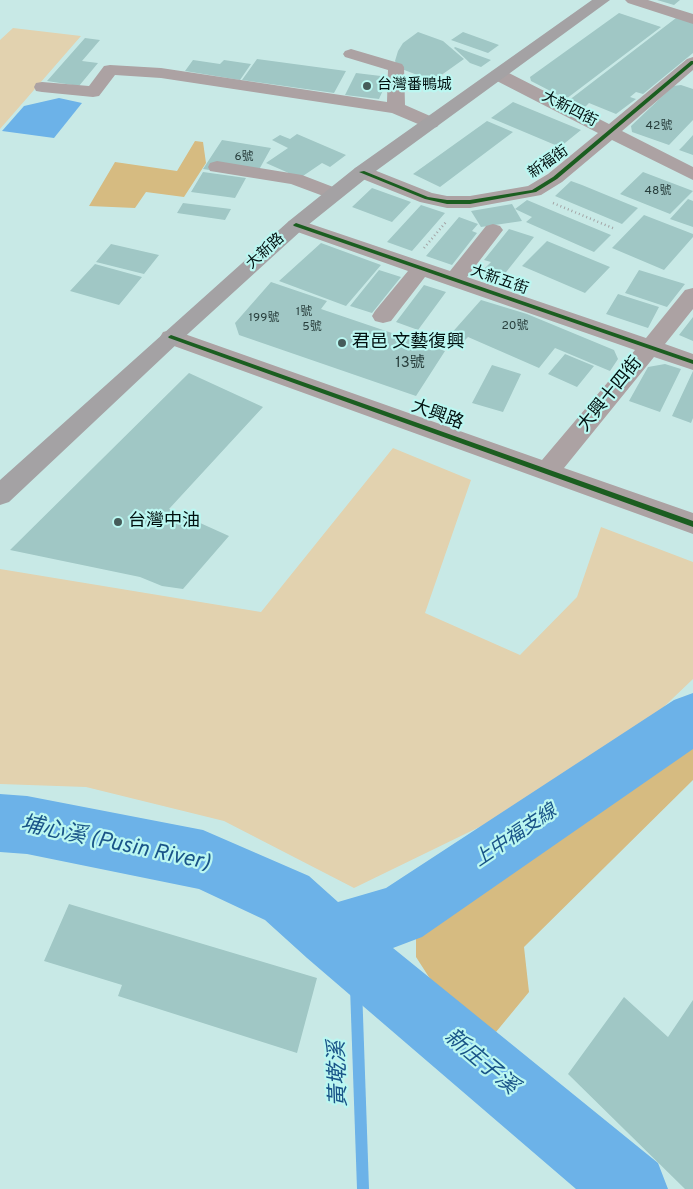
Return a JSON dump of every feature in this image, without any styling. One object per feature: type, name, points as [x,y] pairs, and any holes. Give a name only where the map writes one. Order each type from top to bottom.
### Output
[{"type":"main road","name":"大新路","points":[[0,495],[296,225],[362,172],[602,0]]},
{"type":"street","points":[[633,0],[693,19]]},
{"type":"street","points":[[351,54],[396,67],[396,108]]},
{"type":"street","name":"新福街","points":[[362,172],[427,198],[447,202],[470,202],[534,191],[555,178],[612,132],[685,79],[693,62]]},
{"type":"street","points":[[42,87],[94,92],[110,70],[161,73],[396,108],[431,123]]},
{"type":"street","name":"大新四街","points":[[498,75],[693,174]]},
{"type":"street","points":[[218,167],[295,179],[334,194]]},
{"type":"street","name":"大新五街","points":[[296,225],[420,261],[454,280],[693,362]]},
{"type":"street","points":[[454,280],[493,230]]},
{"type":"street","points":[[383,316],[420,261]]},
{"type":"street","name":"大興十四街","points":[[547,472],[693,295]]},
{"type":"street","name":"大興路","points":[[171,337],[693,524]]},
{"type":"path","points":[[534,191],[542,198],[615,229]]},
{"type":"path","points":[[420,261],[454,213],[442,210],[447,202]]},
{"type":"shaded area","points":[[13,28],[81,36],[0,129],[0,40]]},
{"type":"shaded area","points":[[195,141],[203,142],[206,163],[184,197],[146,192],[135,208],[89,206],[115,162],[177,171]]},
{"type":"shaded area","points":[[393,448],[471,480],[425,613],[520,655],[577,597],[601,527],[693,562],[693,679],[647,723],[502,816],[354,888],[224,821],[86,787],[0,784],[0,569],[261,612]]},
{"type":"shaded area","points":[[693,728],[693,780],[524,947],[529,992],[496,1032],[445,1002],[416,957],[416,920],[552,837],[668,750]]},
{"type":"water","points":[[59,98],[82,103],[54,138],[2,131],[24,106]]},
{"type":"building","points":[[657,0],[680,0],[674,5]]},
{"type":"building","points":[[619,13],[661,27],[566,99],[531,81],[530,77]]},
{"type":"building","points":[[676,18],[693,23],[693,53],[643,94],[636,92],[630,97],[636,99],[616,114],[589,103],[583,109],[568,101]]},
{"type":"building","points":[[418,32],[443,41],[464,59],[433,81],[399,68],[395,61],[398,51],[403,43]]},
{"type":"building","points":[[463,32],[499,45],[488,53],[451,40]]},
{"type":"building","points":[[85,38],[100,40],[82,61],[98,63],[79,86],[47,81]]},
{"type":"building","points":[[455,47],[491,60],[481,67],[470,63]]},
{"type":"building","points":[[257,59],[346,71],[334,93],[242,80]]},
{"type":"building","points":[[193,60],[220,64],[224,60],[251,64],[240,80],[185,71]]},
{"type":"building","name":"台灣番鴨城","points":[[356,73],[389,77],[379,99],[345,95]]},
{"type":"building","points":[[681,85],[693,89],[693,120],[669,145],[632,132],[631,126],[673,86]]},
{"type":"building","points":[[513,102],[581,130],[560,147],[491,118]]},
{"type":"building","points":[[487,121],[513,132],[440,187],[413,174]]},
{"type":"building","points":[[297,134],[346,155],[330,167],[322,163],[300,178],[266,163],[288,148],[272,140],[280,135],[290,139]]},
{"type":"building","points":[[693,135],[693,155],[679,150],[684,145]]},
{"type":"building","points":[[222,140],[271,148],[255,177],[203,169]]},
{"type":"building","points":[[203,172],[246,178],[235,198],[191,192]]},
{"type":"building","points":[[643,172],[693,191],[670,214],[620,194]]},
{"type":"building","points":[[571,181],[638,208],[622,224],[555,196]]},
{"type":"building","points":[[372,188],[411,202],[392,222],[352,207]]},
{"type":"building","points":[[688,199],[693,201],[693,227],[670,219]]},
{"type":"building","points":[[527,200],[611,235],[594,252],[526,222],[532,217],[515,209]]},
{"type":"building","points":[[183,203],[231,209],[225,220],[177,213]]},
{"type":"building","points":[[512,204],[522,221],[481,227],[471,211]]},
{"type":"building","points":[[421,205],[445,213],[412,251],[387,242]]},
{"type":"building","points":[[644,215],[693,234],[693,237],[664,270],[612,248]]},
{"type":"building","points":[[459,217],[478,224],[472,231],[477,233],[452,265],[426,256]]},
{"type":"building","points":[[509,229],[534,237],[499,281],[480,273],[491,262],[484,260]]},
{"type":"building","points":[[547,241],[610,267],[585,293],[522,266]]},
{"type":"building","points":[[321,243],[381,265],[346,306],[279,281]]},
{"type":"building","points":[[111,244],[159,255],[144,274],[96,262]]},
{"type":"building","points":[[95,264],[142,277],[119,305],[70,291]]},
{"type":"building","points":[[379,270],[401,277],[372,313],[350,306]]},
{"type":"building","points":[[639,270],[685,284],[667,307],[625,293]]},
{"type":"building","name":"君邑 文藝復興","points":[[271,282],[327,301],[321,309],[445,351],[416,396],[239,335],[235,323]]},
{"type":"building","points":[[424,285],[446,292],[418,330],[396,322]]},
{"type":"building","points":[[618,294],[659,307],[648,328],[606,314]]},
{"type":"building","points":[[481,300],[527,314],[614,350],[618,359],[610,371],[555,348],[539,368],[468,337],[463,342],[449,336]]},
{"type":"building","points":[[693,317],[693,341],[679,335]]},
{"type":"building","points":[[565,354],[594,366],[577,387],[548,374]]},
{"type":"building","points":[[665,364],[681,369],[660,412],[629,401],[648,367]]},
{"type":"building","points":[[492,365],[521,374],[503,412],[472,403]]},
{"type":"building","points":[[693,371],[693,418],[691,423],[672,416]]},
{"type":"building","name":"台灣中油","points":[[189,373],[263,407],[169,509],[229,536],[183,589],[162,586],[140,577],[10,550]]},
{"type":"building","points":[[69,904],[317,978],[297,1053],[118,996],[122,985],[44,961]]},
{"type":"building","points":[[624,997],[668,1037],[693,1000],[693,1189],[685,1189],[568,1074]]},
{"type":"waterway","name":"上中福支線","points":[[329,936],[400,915],[693,718]]},
{"type":"waterway","name":"埔心溪 (Pusin River)","points":[[0,823],[27,825],[203,860],[287,898],[329,936]]},
{"type":"waterway","name":"新庄子溪","points":[[329,936],[632,1189]]},
{"type":"waterway","name":"黃墘溪","points":[[355,958],[363,1189]]},
{"type":"cycle path","points":[[362,172],[427,198],[447,202],[470,202],[534,191],[555,178],[693,62]]},
{"type":"cycle path","points":[[296,225],[693,362]]},
{"type":"cycle path","points":[[171,337],[693,524]]},
{"type":"place","name":"台灣番鴨城","points":[[367,86]]},
{"type":"place","name":"君邑 文藝復興","points":[[342,343]]},
{"type":"place","name":"台灣中油","points":[[118,522]]}]
